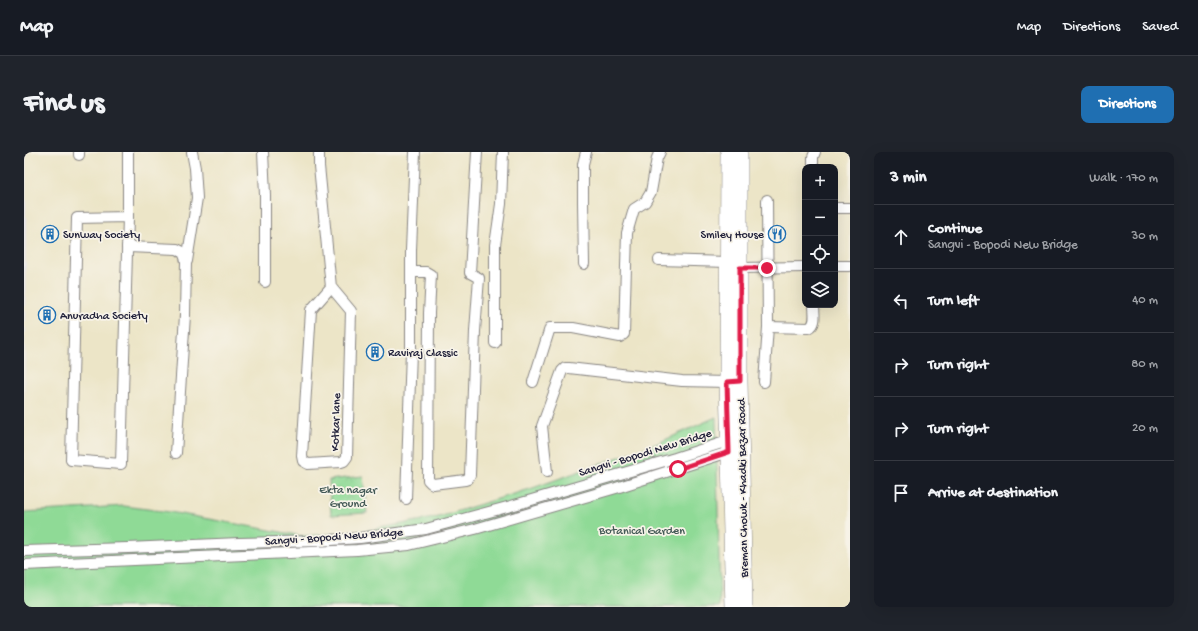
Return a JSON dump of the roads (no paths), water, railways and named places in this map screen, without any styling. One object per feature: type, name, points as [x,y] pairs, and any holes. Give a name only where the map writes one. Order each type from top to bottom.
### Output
[{"type":"main road","name":"Breman Chowk - Khadki Bazar Road","points":[[728,152],[734,265]]},
{"type":"main road","name":"Breman Chowk - Khadki Bazar Road","points":[[740,152],[734,265],[733,381],[745,607]]},
{"type":"main road","name":"Breman Chowk - Khadki Bazar Road","points":[[733,381],[728,446],[733,607]]},
{"type":"street","points":[[128,152],[128,217],[121,464],[71,460],[77,218],[128,217]]},
{"type":"street","points":[[176,453],[185,315],[186,262],[197,198],[195,168],[192,152]]},
{"type":"street","points":[[263,152],[266,282]]},
{"type":"street","points":[[319,152],[319,166],[331,287]]},
{"type":"street","points":[[406,499],[415,152]]},
{"type":"street","points":[[411,272],[426,272],[431,275],[429,313],[428,480],[433,484],[465,480],[468,479],[470,475],[475,331],[479,278],[470,273],[477,152]]},
{"type":"street","points":[[495,344],[496,245],[501,204],[503,152]]},
{"type":"street","points":[[584,264],[583,164],[586,152]]},
{"type":"street","points":[[533,382],[550,328],[573,328],[620,337],[624,334],[627,233],[634,210],[645,202],[651,192],[657,158],[660,152]]},
{"type":"street","points":[[813,164],[815,152]]},
{"type":"street","points":[[764,382],[768,327],[767,200]]},
{"type":"street","points":[[838,208],[850,208]]},
{"type":"street","points":[[127,246],[177,249],[184,253],[186,262]]},
{"type":"street","points":[[659,260],[767,268],[802,267]]},
{"type":"street","points":[[838,266],[850,266]]},
{"type":"street","name":"Kotkar lane","points":[[331,287],[351,311],[347,457],[341,462],[308,464],[303,461],[302,456],[311,310],[331,287]]},
{"type":"street","points":[[768,327],[809,328],[814,323],[814,308]]},
{"type":"street","points":[[547,472],[542,426],[562,371],[565,368],[682,381],[733,381]]},
{"type":"street","name":"Sangvi - Bopodi New Bridge","points":[[24,551],[317,541],[360,538],[419,530],[511,506],[675,458],[728,446]]},
{"type":"street","name":"Sangvi - Bopodi New Bridge","points":[[24,564],[357,550],[409,545],[475,529],[678,469],[728,446]]},
{"type":"place","name":"Sunway Society","points":[[50,234]]},
{"type":"place","name":"Smiley House","points":[[777,234]]},
{"type":"place","name":"Anuradha Society","points":[[47,315]]},
{"type":"place","name":"Raviraj Classic","points":[[375,352]]},
{"type":"park label","name":"Ekta nagar Ground","points":[[348,496]]},
{"type":"park label","name":"Botanical Garden","points":[[642,530]]}]
